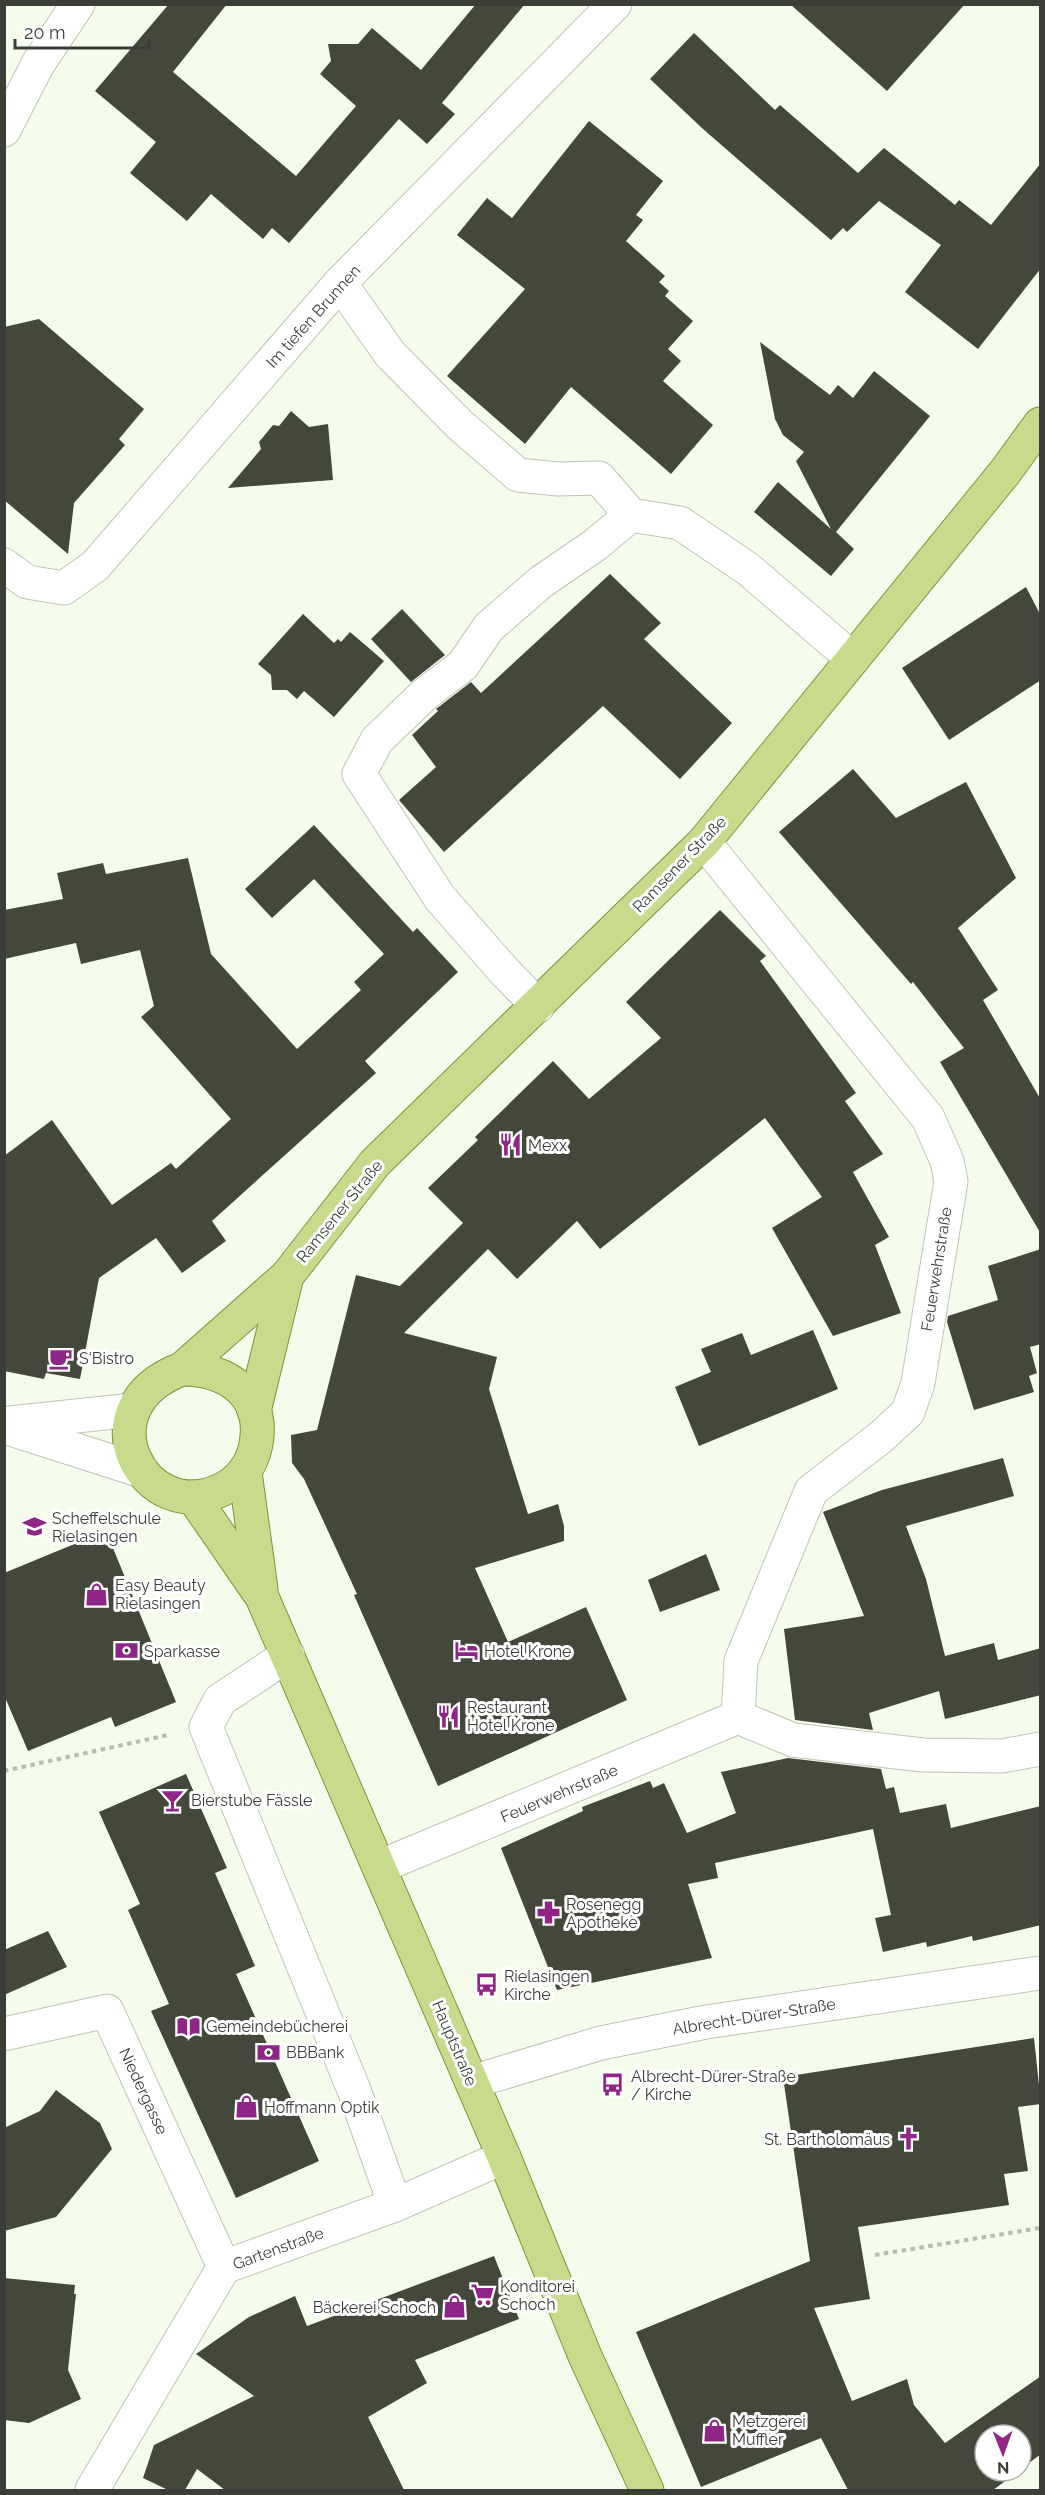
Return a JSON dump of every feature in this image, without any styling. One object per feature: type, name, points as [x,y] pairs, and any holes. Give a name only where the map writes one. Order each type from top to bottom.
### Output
[{"type":"main road","name":"Ramsener Straße","points":[[182,1369],[287,1276],[375,1163],[704,842],[1038,435]]},
{"type":"main road","name":"Ramsener Straße","points":[[254,1411],[287,1276]]},
{"type":"main road","points":[[182,1369],[205,1369],[226,1377],[243,1391],[254,1411],[258,1432],[254,1454],[245,1472],[231,1485],[213,1494],[193,1497],[174,1494],[156,1485],[142,1471],[132,1454],[128,1432],[133,1410],[144,1391],[162,1377],[182,1369]]},
{"type":"main road","points":[[245,1472],[262,1597]]},
{"type":"main road","points":[[193,1497],[262,1597]]},
{"type":"main road","name":"Hauptstraße","points":[[262,1597],[504,2157],[585,2356],[647,2490]]},
{"type":"street","points":[[4,130],[38,64],[78,4]]},
{"type":"street","name":"Im tiefen Brunnen","points":[[4,565],[27,582],[64,588],[95,566],[340,283],[615,4]]},
{"type":"street","points":[[340,283],[390,354],[460,425],[518,475],[558,479],[598,478],[631,514],[680,523],[748,569],[853,659]]},
{"type":"street","points":[[538,1006],[440,898],[358,774],[377,740],[424,695],[463,665],[489,627],[541,582],[595,545],[631,514]]},
{"type":"street","name":"Feuerwehrstraße","points":[[379,1867],[738,1717],[741,1661],[811,1491],[881,1437],[908,1412],[918,1383],[951,1181],[947,1161],[928,1118],[704,842]]},
{"type":"street","points":[[4,1425],[133,1410]]},
{"type":"street","points":[[4,1425],[142,1471]]},
{"type":"street","points":[[288,1655],[220,1700],[206,1726],[354,2090],[395,2205]]},
{"type":"street","points":[[738,1717],[793,1740],[923,1755],[1002,1756],[1041,1749]]},
{"type":"street","name":"Albrecht-Dürer-Straße","points":[[472,2082],[601,2043],[706,2022],[1041,1974]]},
{"type":"street","name":"Niedergasse","points":[[4,2034],[107,2011],[224,2267]]},
{"type":"street","name":"Gartenstraße","points":[[92,2490],[224,2267],[395,2205],[504,2157]]},
{"type":"path","points":[[4,1771],[206,1726]]},
{"type":"path","points":[[875,2255],[1041,2228]]},
{"type":"building","points":[[169,4],[227,4],[173,72],[296,176],[356,106],[320,74],[331,61],[328,44],[358,44],[372,28],[421,70],[476,4],[525,4],[442,103],[455,114],[427,144],[399,119],[289,243],[272,228],[263,239],[211,194],[187,221],[130,173],[156,142],[95,91]]},
{"type":"building","points":[[790,4],[965,4],[887,91]]},
{"type":"building","points":[[694,33],[775,110],[780,105],[858,173],[884,148],[955,205],[959,200],[991,225],[1041,163],[1041,268],[978,349],[905,292],[941,245],[879,201],[847,232],[843,228],[831,240],[703,129],[650,79]]},
{"type":"building","points":[[589,121],[663,181],[636,215],[643,220],[626,241],[665,276],[659,282],[669,291],[665,296],[693,321],[668,349],[681,361],[663,381],[713,425],[671,474],[571,387],[525,444],[447,376],[525,289],[457,235],[487,198],[512,218]]},
{"type":"building","points":[[39,319],[144,409],[119,439],[125,445],[74,503],[68,554],[4,500],[4,327]]},
{"type":"building","points":[[760,342],[830,395],[838,385],[853,398],[874,371],[930,416],[836,532],[854,549],[831,576],[754,512],[778,482],[831,529],[796,461],[804,452],[783,435],[775,419]]},
{"type":"building","points":[[291,411],[309,427],[328,424],[333,480],[228,488],[261,449],[259,442],[273,425],[279,426]]},
{"type":"building","points":[[610,574],[661,623],[644,639],[732,723],[680,779],[603,706],[444,852],[399,800],[436,767],[412,735],[438,711],[436,709],[471,682],[481,693]]},
{"type":"building","points":[[1026,587],[1041,616],[1041,680],[949,740],[902,668]]},
{"type":"building","points":[[402,609],[445,655],[411,682],[371,639]]},
{"type":"building","points":[[303,614],[334,643],[338,639],[341,642],[350,632],[384,661],[334,717],[304,691],[297,699],[287,690],[272,690],[271,675],[258,664]]},
{"type":"building","points":[[853,769],[896,818],[966,782],[1016,878],[958,928],[998,990],[983,1000],[1041,1100],[1041,1234],[940,1062],[964,1048],[913,982],[911,984],[779,832]]},
{"type":"building","points":[[314,825],[413,932],[417,928],[458,972],[365,1061],[376,1073],[212,1221],[226,1241],[182,1273],[156,1238],[99,1278],[80,1379],[46,1373],[44,1379],[4,1371],[4,1156],[52,1120],[112,1205],[171,1163],[176,1169],[231,1119],[141,1017],[154,1006],[140,950],[81,964],[76,943],[4,959],[4,910],[63,899],[57,873],[103,863],[106,874],[188,858],[211,954],[297,1049],[361,990],[354,982],[384,954],[314,879],[272,918],[245,889]]},
{"type":"building","points":[[720,910],[766,956],[760,961],[856,1093],[845,1101],[883,1154],[853,1172],[889,1237],[875,1245],[901,1313],[833,1336],[772,1228],[822,1197],[765,1118],[600,1249],[577,1221],[517,1279],[488,1249],[404,1333],[497,1357],[489,1389],[528,1514],[558,1504],[564,1526],[564,1541],[475,1568],[508,1642],[586,1607],[627,1700],[438,1786],[354,1595],[357,1594],[304,1479],[292,1463],[291,1435],[317,1430],[356,1275],[400,1286],[463,1223],[428,1188],[478,1140],[475,1137],[553,1061],[589,1099],[661,1038],[626,1002]]},
{"type":"building","points":[[1041,1249],[1041,1344],[1030,1347],[1037,1373],[1029,1376],[1034,1392],[974,1410],[947,1322],[948,1316],[998,1300],[988,1266]]},
{"type":"building","points":[[813,1330],[838,1389],[699,1446],[675,1387],[711,1372],[701,1349],[742,1333],[751,1355]]},
{"type":"building","points":[[1003,1458],[1014,1496],[906,1526],[926,1579],[945,1656],[994,1643],[998,1660],[1041,1648],[1041,1695],[945,1719],[939,1691],[869,1713],[873,1730],[795,1720],[784,1629],[864,1616],[823,1512],[882,1490]]},
{"type":"building","points":[[106,1531],[176,1702],[115,1727],[111,1717],[28,1751],[4,1695],[4,1573]]},
{"type":"building","points":[[706,1554],[720,1590],[660,1612],[648,1580]]},
{"type":"building","points":[[788,1758],[881,1769],[886,1789],[894,1787],[900,1813],[946,1804],[951,1828],[1041,1806],[1041,1925],[973,1941],[972,1936],[927,1947],[926,1942],[883,1952],[875,1918],[891,1915],[873,1829],[715,1863],[718,1878],[688,1884],[712,1958],[557,1990],[501,1848],[583,1811],[582,1807],[650,1781],[653,1788],[664,1783],[687,1833],[736,1813],[721,1772]]},
{"type":"building","points":[[186,1774],[227,1868],[215,1873],[255,1966],[236,1974],[319,2161],[236,2198],[151,2011],[169,2004],[128,1910],[140,1904],[99,1812]]},
{"type":"building","points":[[48,1931],[67,1967],[4,1995],[4,1950]]},
{"type":"building","points":[[1034,2038],[1041,2104],[1018,2107],[1028,2171],[1004,2174],[1009,2205],[858,2227],[870,2299],[814,2308],[852,2401],[907,2379],[914,2405],[945,2443],[973,2423],[973,2483],[1003,2483],[993,2490],[848,2490],[821,2438],[701,2487],[636,2332],[810,2261],[783,2077]]},
{"type":"building","points":[[56,2090],[100,2123],[112,2149],[56,2217],[4,2231],[4,2128],[40,2111]]},
{"type":"building","points":[[494,2256],[519,2319],[415,2360],[427,2383],[368,2417],[404,2490],[225,2490],[197,2469],[185,2490],[168,2490],[143,2478],[154,2445],[254,2396],[196,2354],[249,2317],[295,2296],[307,2326]]},
{"type":"building","points":[[4,2278],[75,2285],[68,2370],[81,2399],[29,2423],[4,2420]]},
{"type":"building","points":[[1041,2376],[1041,2454],[1033,2460],[1033,2423],[974,2423]]},
{"type":"place","name":"Mexx","points":[[510,1145]]},
{"type":"place","name":"S'Bistro","points":[[61,1358]]},
{"type":"place","name":"Scheffelschule Rielasingen","points":[[34,1527]]},
{"type":"place","name":"Easy Beauty Rielasingen","points":[[97,1594]]},
{"type":"place","name":"Sparkasse","points":[[126,1651]]},
{"type":"place","name":"Hotel Krone","points":[[466,1651]]},
{"type":"place","name":"Restaurant Hotel Krone","points":[[449,1716]]},
{"type":"place","name":"Bierstube Fässle","points":[[173,1800]]},
{"type":"place","name":"Rosenegg Apotheke","points":[[548,1913]]},
{"type":"place","name":"Rielasingen Kirche","points":[[486,1985]]},
{"type":"place","name":"Gemeindebücherei","points":[[188,2026]]},
{"type":"place","name":"BBBank","points":[[268,2052]]},
{"type":"place","name":"Albrecht-Dürer-Straße / Kirche","points":[[613,2085]]},
{"type":"place","name":"Hoffmann Optik","points":[[246,2107]]},
{"type":"place","name":"St. Bartholomäus","points":[[908,2139]]},
{"type":"place","name":"Konditorei Schoch","points":[[482,2295]]},
{"type":"place","name":"Bäckerei Schoch","points":[[454,2307]]},
{"type":"place","name":"Metzgerei Muffler","points":[[714,2430]]}]
